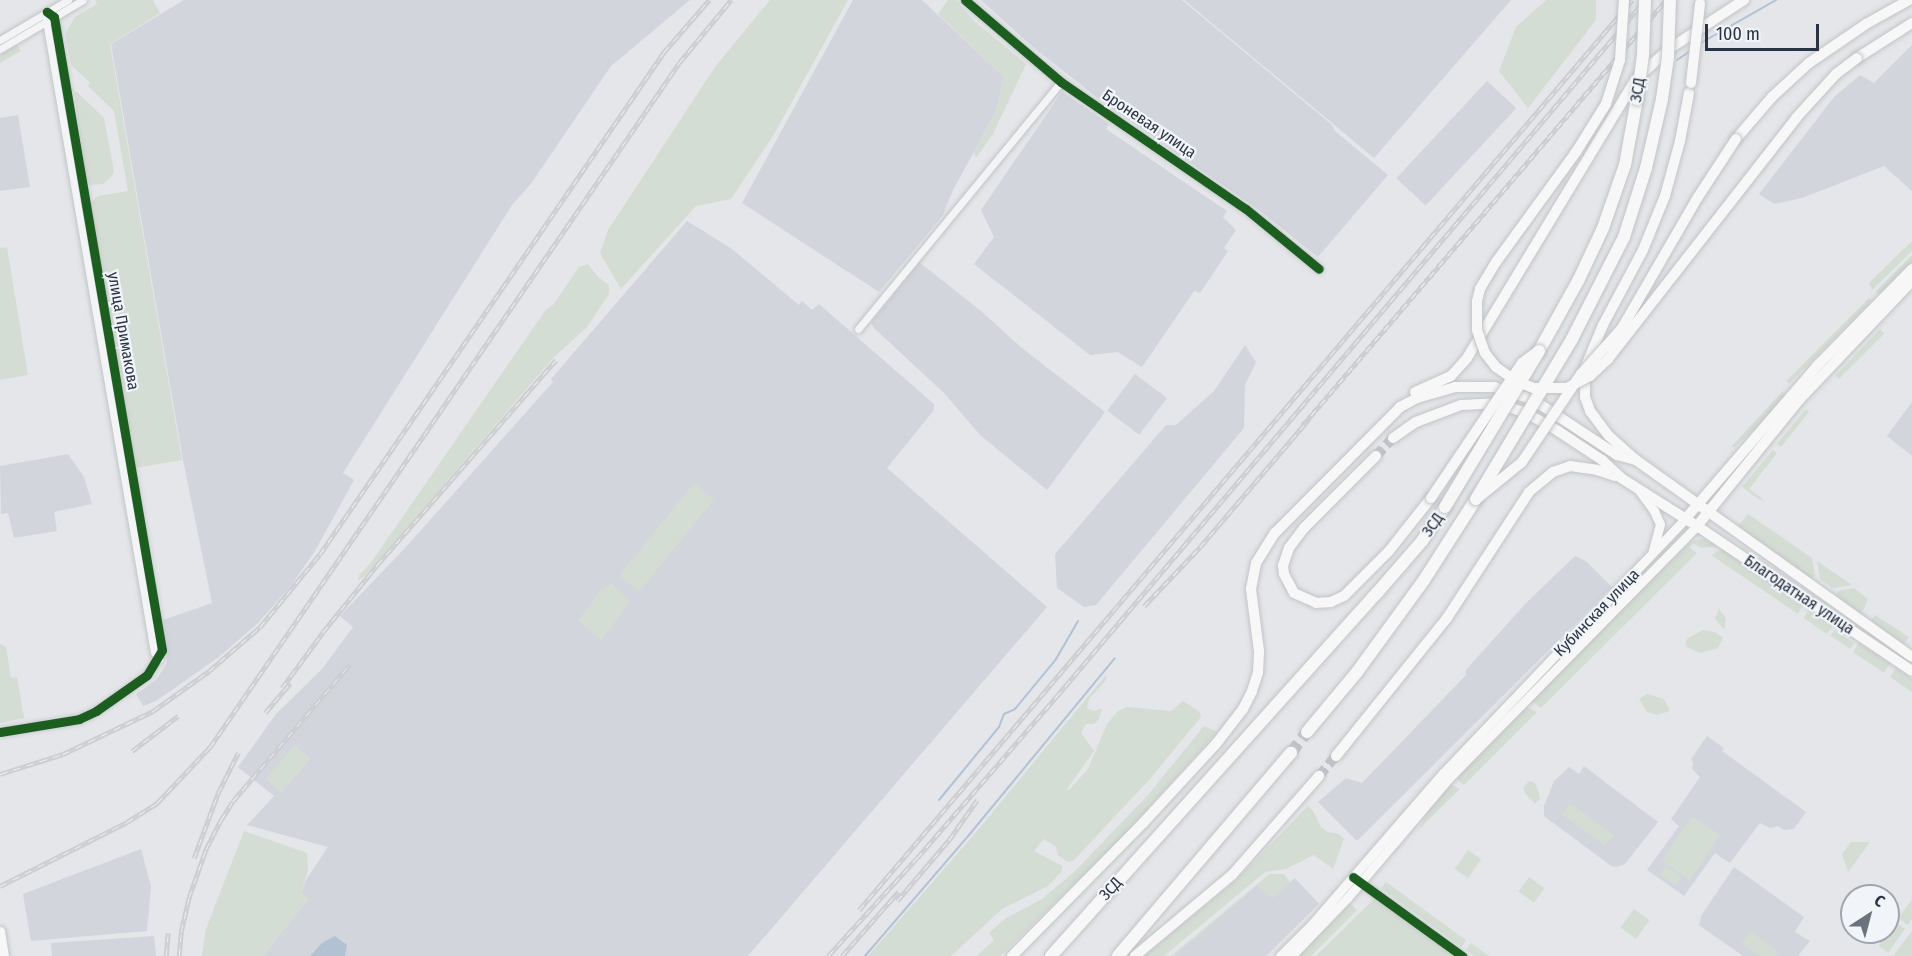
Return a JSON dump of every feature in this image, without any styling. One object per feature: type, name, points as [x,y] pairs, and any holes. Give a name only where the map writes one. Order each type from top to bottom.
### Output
[{"type":"highway","name":"ЗСД","points":[[1051,956],[1384,585],[1422,541],[1445,507],[1580,279],[1603,228],[1625,165],[1643,55],[1646,0]]},
{"type":"highway","name":"ЗСД","points":[[1307,732],[1357,672],[1424,580],[1464,519],[1572,339],[1624,237],[1646,168],[1662,99],[1668,57],[1670,0]]},
{"type":"highway","points":[[1118,956],[1291,753]]},
{"type":"main road","points":[[1624,0],[1620,60],[1606,104],[1576,152],[1496,262],[1483,283],[1477,301],[1477,330],[1485,353],[1496,368],[1516,381],[1533,388],[1567,388],[1590,376],[1608,359],[1796,118],[1836,74],[1912,23]]},
{"type":"main road","points":[[1636,460],[1598,425],[1590,411],[1583,384],[1590,354],[1643,250],[1670,183],[1690,88],[1700,0]]},
{"type":"main road","points":[[1012,956],[1143,823],[1216,744],[1243,709],[1252,691],[1258,662],[1251,579],[1264,546],[1390,408],[1409,395],[1451,376],[1467,358],[1626,94],[1642,73],[1669,48],[1744,0]]},
{"type":"main road","points":[[1476,500],[1522,462],[1581,374],[1622,328],[1703,190],[1736,139],[1772,97],[1803,69],[1866,24],[1909,0]]},
{"type":"main road","name":"Кубинская улица","points":[[1291,956],[1443,773],[1652,555],[1819,364],[1912,268]]},
{"type":"main road","name":"Кубинская улица","points":[[1280,956],[1356,879],[1456,770],[1697,526],[1812,386],[1912,281]]},
{"type":"main road","points":[[1376,456],[1304,528],[1289,548],[1283,565],[1284,574],[1294,593],[1316,603],[1331,602],[1344,596],[1377,565],[1431,498],[1522,363],[1539,351]]},
{"type":"main road","points":[[1290,518],[1400,407],[1417,398],[1455,387],[1494,387],[1520,394],[1544,406],[1617,455],[1636,460]]},
{"type":"main road","points":[[1393,438],[1416,422],[1450,407],[1496,403],[1511,406],[1543,421],[1602,460],[1621,478]]},
{"type":"main road","name":"Благодатная улица","points":[[1636,460],[1912,657]]},
{"type":"main road","points":[[1336,756],[1447,618],[1529,492],[1553,472],[1570,466],[1597,470],[1621,478]]},
{"type":"main road","name":"Благодатная улица","points":[[1621,478],[1686,518],[1912,671]]},
{"type":"main road","points":[[1637,489],[1654,510],[1660,524],[1652,555]]},
{"type":"main road","points":[[1135,956],[1232,875],[1319,776]]},
{"type":"main road","points":[[0,931],[4,956]]},
{"type":"street","points":[[0,49],[46,21],[50,14],[68,0]]},
{"type":"street","points":[[0,40],[83,0]]},
{"type":"street","name":"Броневая улица","points":[[965,0],[1061,82],[1246,209],[1319,269]]},
{"type":"street","name":"улица Примакова","points":[[50,14],[162,650],[159,659]]},
{"type":"street","name":"улица Примакова","points":[[46,21],[154,652],[159,659]]},
{"type":"street","points":[[858,329],[1061,82]]},
{"type":"street","points":[[0,732],[79,719],[96,711],[147,675],[159,659]]},
{"type":"street","points":[[1356,879],[1462,956]]},
{"type":"shaded area","points":[[95,0],[153,0],[160,13],[110,44],[182,460],[135,468],[90,203],[98,196],[128,191],[114,111],[88,86],[90,83],[71,65],[65,34],[75,17],[97,4]]},
{"type":"shaded area","points":[[184,0],[690,0],[611,66],[530,185],[512,205],[343,473],[354,480],[315,551],[290,587],[257,624],[219,657],[156,701],[143,706],[136,694],[156,680],[167,663],[163,620],[212,603],[183,460],[111,44]]},
{"type":"shaded area","points":[[770,0],[848,0],[773,136],[731,199],[696,206],[621,289],[600,253],[608,230],[715,67]]},
{"type":"shaded area","points":[[853,0],[922,0],[1004,77],[996,112],[953,190],[943,215],[879,292],[742,203]]},
{"type":"shaded area","points":[[948,0],[956,0],[974,21],[1026,64],[993,134],[976,158],[974,153],[996,112],[1004,77],[938,14]]},
{"type":"shaded area","points":[[981,0],[1182,0],[1331,124],[1336,132],[1388,175],[1318,257],[1259,210],[1103,102],[1033,47]]},
{"type":"shaded area","points":[[1184,0],[1511,0],[1374,158]]},
{"type":"shaded area","points":[[1546,0],[1596,0],[1596,20],[1528,108],[1499,71],[1516,27]]},
{"type":"shaded area","points":[[17,44],[21,51],[0,63],[0,54]]},
{"type":"shaded area","points":[[1912,45],[1912,191],[1884,166],[1802,198],[1774,204],[1759,194],[1834,97],[1860,75],[1874,83]]},
{"type":"shaded area","points":[[1487,81],[1516,108],[1426,206],[1396,178]]},
{"type":"shaded area","points":[[74,92],[77,92],[104,118],[114,171],[103,184],[91,185],[86,180]]},
{"type":"shaded area","points":[[1062,92],[1109,124],[1106,129],[1227,211],[1223,217],[1236,230],[1224,248],[1228,251],[1200,293],[1194,291],[1142,367],[1118,352],[1090,355],[974,264],[994,237],[981,210]]},
{"type":"shaded area","points":[[18,115],[30,187],[0,191],[0,118]]},
{"type":"shaded area","points":[[687,221],[732,249],[799,305],[802,301],[812,310],[819,304],[934,404],[934,410],[887,468],[1047,607],[748,956],[263,956],[308,899],[301,893],[306,880],[328,847],[247,825],[274,796],[238,767],[276,714],[322,669],[353,627],[340,616],[406,547],[553,382],[551,379]]},
{"type":"shaded area","points":[[1912,241],[1912,251],[1872,290],[1869,283]]},
{"type":"shaded area","points":[[7,247],[28,375],[0,380],[0,248]]},
{"type":"shaded area","points":[[1912,255],[1912,262],[1879,294],[1875,292]]},
{"type":"shaded area","points":[[919,262],[981,311],[1023,349],[1105,412],[1047,490],[980,435],[944,393],[871,323]]},
{"type":"shaded area","points":[[588,264],[598,277],[609,285],[609,294],[587,327],[553,358],[367,574],[358,581],[359,575],[370,564],[545,311],[554,304],[579,267]]},
{"type":"shaded area","points":[[1869,298],[1872,301],[1789,384],[1786,381]]},
{"type":"shaded area","points":[[1880,329],[1884,334],[1839,379],[1835,376]]},
{"type":"shaded area","points":[[1245,345],[1256,362],[1245,385],[1244,428],[1096,605],[1084,607],[1057,588],[1055,554],[1166,425],[1176,425],[1214,391]]},
{"type":"shaded area","points":[[1135,374],[1167,398],[1139,435],[1107,411]]},
{"type":"shaded area","points":[[1783,391],[1785,395],[1762,422],[1735,447],[1731,447]]},
{"type":"shaded area","points":[[1912,402],[1912,456],[1887,436]]},
{"type":"shaded area","points":[[1806,409],[1809,412],[1781,447],[1777,444]]},
{"type":"shaded area","points":[[1773,450],[1777,453],[1749,489],[1763,499],[1760,500],[1742,487]]},
{"type":"shaded area","points":[[68,454],[84,477],[92,504],[54,512],[57,531],[14,538],[8,513],[1,514],[0,466]]},
{"type":"shaded area","points":[[694,483],[714,499],[639,592],[619,575]]},
{"type":"shaded area","points":[[1748,514],[1812,558],[1815,575],[1812,579],[1738,526]]},
{"type":"shaded area","points":[[1704,539],[1718,546],[1701,548],[1693,543],[1689,547],[1697,553],[1541,708],[1533,702],[1532,699],[1686,546],[1695,540]]},
{"type":"shaded area","points":[[1723,549],[1803,605],[1798,614],[1711,555]]},
{"type":"shaded area","points":[[1575,556],[1586,561],[1612,587],[1357,841],[1318,802],[1346,778],[1362,783],[1466,675],[1465,671],[1526,603]]},
{"type":"shaded area","points":[[1817,561],[1852,585],[1833,588],[1820,579]]},
{"type":"shaded area","points":[[611,583],[630,601],[602,640],[578,621],[599,592]]},
{"type":"shaded area","points":[[1854,588],[1868,599],[1861,615],[1836,595],[1838,591]]},
{"type":"shaded area","points":[[1719,609],[1726,618],[1724,629],[1715,619]]},
{"type":"shaded area","points":[[1810,609],[1833,625],[1827,634],[1804,618]]},
{"type":"shaded area","points":[[1875,615],[1909,637],[1904,644],[1871,621]]},
{"type":"shaded area","points":[[1703,630],[1715,632],[1723,638],[1718,648],[1700,653],[1687,647],[1685,642],[1688,638]]},
{"type":"shaded area","points":[[1834,630],[1854,643],[1850,649],[1830,636]]},
{"type":"shaded area","points":[[1859,643],[1890,663],[1884,672],[1853,652]]},
{"type":"shaded area","points":[[0,644],[6,647],[11,678],[17,677],[24,718],[0,723]]},
{"type":"shaded area","points":[[1896,668],[1912,679],[1912,692],[1890,677]]},
{"type":"shaded area","points":[[1106,675],[1107,679],[1089,699],[1087,708],[1094,711],[1102,708],[1099,719],[1094,724],[1086,724],[1081,733],[1094,751],[1067,789],[1069,790],[1088,769],[1107,724],[1118,711],[1127,707],[1171,711],[1183,701],[1200,712],[1201,717],[1149,780],[1073,861],[1068,862],[1058,855],[1056,847],[1044,839],[1034,851],[1062,866],[1062,871],[1048,886],[1002,909],[951,956],[868,956],[972,837]]},
{"type":"shaded area","points":[[1647,694],[1664,699],[1670,711],[1657,715],[1647,712],[1639,699]]},
{"type":"shaded area","points":[[1525,706],[1537,712],[1464,785],[1458,780],[1457,777]]},
{"type":"shaded area","points":[[1204,726],[1217,732],[1124,835],[1000,956],[977,956],[994,940],[989,933],[1006,918],[1042,899],[1075,871],[1147,796]]},
{"type":"shaded area","points":[[1707,736],[1724,748],[1722,751],[1806,812],[1794,829],[1784,830],[1778,826],[1770,828],[1760,823],[1730,863],[1715,853],[1684,896],[1647,870],[1679,826],[1671,819],[1700,777],[1692,769],[1691,759]]},
{"type":"shaded area","points":[[295,745],[311,759],[281,793],[265,779]]},
{"type":"shaded area","points":[[1584,766],[1658,822],[1625,864],[1617,867],[1611,866],[1544,816],[1544,806],[1554,781],[1569,767],[1579,774]]},
{"type":"shaded area","points":[[1529,781],[1535,783],[1539,793],[1540,799],[1535,804],[1524,792],[1524,787]]},
{"type":"shaded area","points":[[1450,784],[1460,789],[1419,829],[1430,807]]},
{"type":"shaded area","points":[[1570,803],[1614,835],[1605,846],[1562,814]]},
{"type":"shaded area","points":[[1308,806],[1321,827],[1328,832],[1339,834],[1344,839],[1333,869],[1314,855],[1286,869],[1265,872],[1164,956],[1144,956],[1235,881]]},
{"type":"shaded area","points":[[1692,816],[1720,835],[1690,880],[1662,861]]},
{"type":"shaded area","points":[[244,831],[307,853],[308,870],[301,893],[308,899],[263,956],[202,956],[206,929]]},
{"type":"shaded area","points":[[1851,842],[1870,842],[1848,872],[1842,854]]},
{"type":"shaded area","points":[[141,849],[151,886],[147,931],[31,941],[23,894]]},
{"type":"shaded area","points":[[1468,850],[1481,859],[1468,878],[1455,869]]},
{"type":"shaded area","points":[[1666,866],[1681,877],[1675,885],[1660,874]]},
{"type":"shaded area","points":[[1734,867],[1804,917],[1795,932],[1810,941],[1798,956],[1743,956],[1699,925],[1701,916]]},
{"type":"shaded area","points":[[1284,874],[1290,882],[1273,898],[1257,886],[1174,956],[1171,956],[1267,876]]},
{"type":"shaded area","points":[[1529,877],[1544,888],[1534,903],[1518,892]]},
{"type":"shaded area","points":[[1295,878],[1319,904],[1266,956],[1174,956],[1257,885],[1286,885]]},
{"type":"shaded area","points":[[1386,882],[1466,940],[1461,947],[1381,888]]},
{"type":"shaded area","points":[[1375,898],[1454,956],[1316,956]]},
{"type":"shaded area","points":[[1912,900],[1912,919],[1908,925],[1900,919],[1900,915]]},
{"type":"shaded area","points":[[1349,903],[1357,910],[1311,956],[1299,956]]},
{"type":"shaded area","points":[[1634,909],[1649,920],[1636,939],[1620,928]]},
{"type":"shaded area","points":[[1900,926],[1905,929],[1900,936]]},
{"type":"shaded area","points":[[1750,931],[1779,952],[1776,956],[1760,956],[1742,943]]},
{"type":"shaded area","points":[[1912,931],[1912,956],[1893,956]]},
{"type":"shaded area","points":[[154,936],[156,956],[52,956],[51,943]]},
{"type":"shaded area","points":[[1471,943],[1489,956],[1474,956],[1466,950]]},
{"type":"shaded area","points":[[1880,944],[1894,944],[1888,953],[1878,946]]},
{"type":"water","points":[[335,936],[347,945],[345,956],[310,956],[322,943]]},
{"type":"waterway","points":[[1699,44],[1776,0]]},
{"type":"waterway","points":[[1677,60],[1692,50]]},
{"type":"waterway","points":[[939,800],[999,727],[1004,714],[1015,709],[1056,659],[1078,621]]},
{"type":"waterway","points":[[865,956],[969,835],[1115,658]]},
{"type":"tunnel","points":[[1376,456],[1393,438]]},
{"type":"tunnel","points":[[1291,753],[1307,732]]},
{"type":"tunnel","points":[[1319,776],[1336,756]]},
{"type":"railway","points":[[0,774],[63,754],[153,711],[209,671],[260,627],[320,554],[664,52],[709,0]]},
{"type":"railway","points":[[0,886],[127,822],[157,803],[210,747],[679,63],[731,0]]},
{"type":"railway","points":[[859,910],[1632,0]]},
{"type":"railway","points":[[828,956],[917,858],[1056,697],[1645,0]]},
{"type":"railway","points":[[1302,426],[1666,0]]},
{"type":"railway","points":[[282,688],[377,565],[556,360]]},
{"type":"railway","points":[[1144,606],[1200,547],[1308,420]]},
{"type":"railway","points":[[179,956],[181,932],[189,897],[206,849],[221,820],[233,801],[350,664]]},
{"type":"railway","points":[[265,713],[290,683]]},
{"type":"railway","points":[[132,751],[178,716]]},
{"type":"railway","points":[[194,858],[218,793],[238,753]]},
{"type":"railway","points":[[897,901],[949,840],[977,800]]},
{"type":"railway","points":[[842,956],[899,891]]},
{"type":"railway","points":[[166,956],[168,933]]},
{"type":"cycle path","points":[[965,0],[1061,82],[1246,209],[1319,269]]},
{"type":"cycle path","points":[[0,732],[79,719],[96,711],[147,675],[162,650],[54,17],[47,12]]},
{"type":"cycle path","points":[[1353,877],[1462,956]]}]
